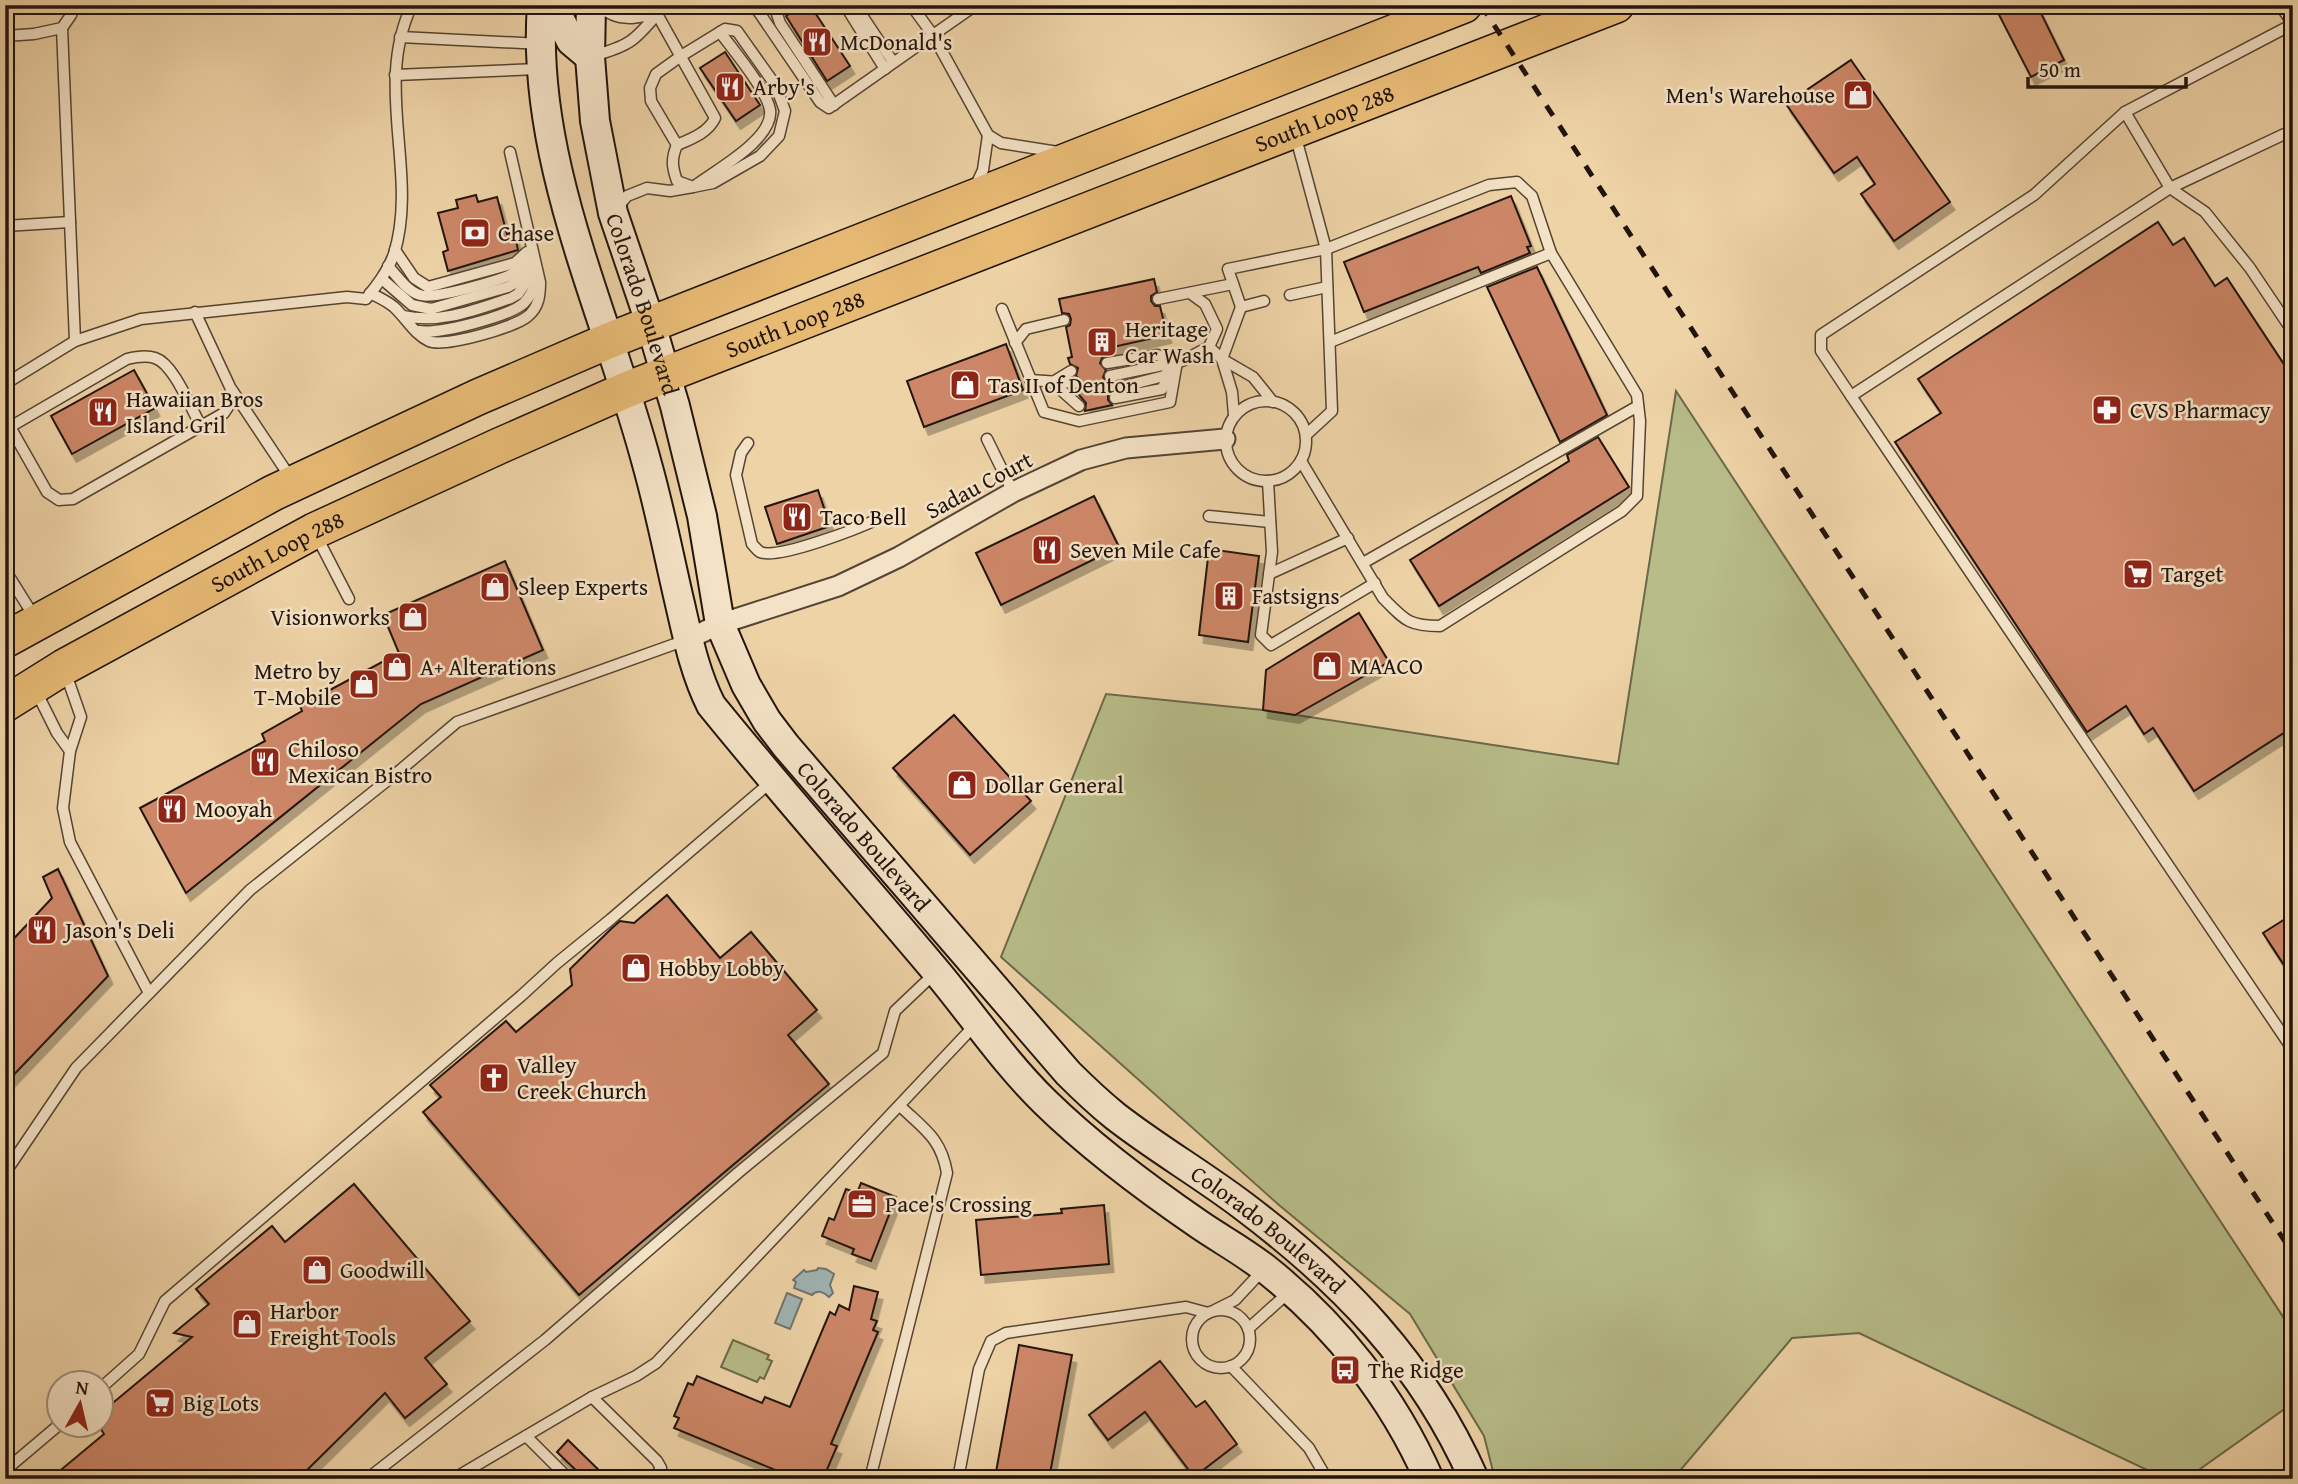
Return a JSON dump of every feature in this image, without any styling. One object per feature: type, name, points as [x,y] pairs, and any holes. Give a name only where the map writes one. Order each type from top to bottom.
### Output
[{"type":"highway","points":[[20,695],[6,640],[294,483],[478,397],[608,341],[1464,5]]},
{"type":"highway","name":"South Loop 288","points":[[20,695],[64,667],[314,531],[626,390],[1616,5]]},
{"type":"highway","points":[[37,622],[64,667]]},
{"type":"street","name":"Colorado Boulevard","points":[[542,5],[544,104],[554,155],[581,254],[648,465],[688,639],[700,682],[711,705],[937,972],[1012,1067],[1073,1129],[1200,1225],[1265,1268],[1317,1315],[1389,1402],[1429,1479]]},
{"type":"street","points":[[555,5],[571,41],[590,57]]},
{"type":"street","name":"Colorado Boulevard","points":[[591,5],[590,57],[595,121],[613,213],[666,374],[702,516],[720,624],[746,685],[786,746],[1068,1073],[1114,1115],[1241,1204],[1290,1243],[1343,1289],[1392,1342],[1436,1405],[1474,1479]]},
{"type":"street","name":"Sadau Court","points":[[688,639],[720,624],[838,586],[899,557],[1013,492],[1081,460],[1126,449],[1225,439]]},
{"type":"street","points":[[978,1022],[1004,1001]]},
{"type":"street","points":[[1265,1268],[1290,1243]]},
{"type":"street","points":[[1291,1290],[1316,1266]]},
{"type":"lane","points":[[74,5],[62,28],[75,341]]},
{"type":"lane","points":[[5,384],[75,341],[141,319],[347,298],[366,299],[382,279],[395,250],[400,227],[402,200],[396,75],[400,37],[412,5]]},
{"type":"lane","points":[[599,5],[601,9],[622,18],[639,18],[657,13],[670,5]]},
{"type":"lane","points":[[754,5],[820,102],[829,108],[976,5]]},
{"type":"lane","points":[[774,5],[780,23],[834,105]]},
{"type":"lane","points":[[845,5],[889,66]]},
{"type":"lane","points":[[855,5],[889,66]]},
{"type":"lane","points":[[911,5],[933,35],[988,135],[1001,143],[1082,155]]},
{"type":"lane","points":[[2280,5],[2293,24]]},
{"type":"lane","points":[[2287,5],[2293,24]]},
{"type":"lane","points":[[590,57],[614,50],[636,39],[657,13]]},
{"type":"lane","points":[[657,13],[715,118],[705,130],[677,145],[672,157],[677,181],[693,187]]},
{"type":"lane","points":[[2293,24],[2124,112],[2035,195],[1821,335],[1821,351],[2293,1050]]},
{"type":"lane","points":[[5,36],[62,28]]},
{"type":"lane","points":[[613,213],[627,196],[647,188],[670,191],[713,183],[761,156],[779,136],[785,111],[776,86],[737,31],[725,29],[656,74],[650,88],[651,101],[677,145]]},
{"type":"lane","points":[[400,37],[542,56]]},
{"type":"lane","points":[[396,75],[542,56]]},
{"type":"lane","points":[[2124,112],[2170,188],[2206,212],[2293,332]]},
{"type":"lane","points":[[1294,130],[1326,249],[1330,342],[1332,411],[1306,435]]},
{"type":"lane","points":[[1851,396],[2170,188],[2293,130]]},
{"type":"lane","points":[[971,199],[983,170],[988,135]]},
{"type":"lane","points":[[370,293],[391,304],[415,331],[429,341],[440,344],[527,318],[536,308],[540,296],[510,152]]},
{"type":"lane","points":[[1234,415],[1232,393],[1222,359],[1241,307],[1228,269],[1326,249],[1489,185],[1517,182],[1532,196],[1551,253],[1637,395],[1640,421],[1637,496],[1622,511],[1440,626],[1417,626],[1401,616],[1383,598],[1301,461]]},
{"type":"lane","points":[[5,226],[70,222]]},
{"type":"lane","points":[[395,250],[414,278],[428,286],[515,263],[527,252],[533,256]]},
{"type":"lane","points":[[1330,342],[1551,253]]},
{"type":"lane","points":[[388,266],[402,283],[418,295],[435,297],[514,273],[533,256]]},
{"type":"lane","points":[[382,279],[412,305],[431,309],[508,288],[525,275],[533,256]]},
{"type":"lane","points":[[402,316],[422,320],[444,318],[511,298],[526,284],[533,256]]},
{"type":"lane","points":[[1158,299],[1233,284]]},
{"type":"lane","points":[[1290,295],[1327,287]]},
{"type":"lane","points":[[1110,376],[1177,362],[1209,347],[1217,329],[1205,304],[1190,293]]},
{"type":"lane","points":[[1241,307],[1264,301]]},
{"type":"lane","points":[[1002,309],[1044,412],[1079,421],[1170,402],[1177,362]]},
{"type":"lane","points":[[195,312],[231,389],[294,483]]},
{"type":"lane","points":[[1016,343],[1026,329],[1064,320]]},
{"type":"lane","points":[[1209,347],[1222,359],[1253,377],[1273,402]]},
{"type":"lane","points":[[1107,363],[1157,355],[1177,362]]},
{"type":"lane","points":[[201,426],[170,370],[156,358],[142,356],[127,359],[8,422],[47,492],[58,500],[73,499],[224,413],[232,401],[231,389]]},
{"type":"lane","points":[[1114,393],[1164,376],[1177,362]]},
{"type":"lane","points":[[1052,382],[1071,370]]},
{"type":"lane","points":[[1030,380],[1074,383]]},
{"type":"lane","points":[[1052,382],[1078,402]]},
{"type":"lane","points":[[1257,401],[1273,402],[1283,404],[1294,411],[1302,422],[1306,449],[1301,461],[1281,478],[1254,480],[1242,474],[1227,453],[1227,426],[1244,406],[1257,401]]},
{"type":"lane","points":[[1363,563],[1638,406]]},
{"type":"lane","points":[[987,439],[1013,492]]},
{"type":"lane","points":[[748,443],[741,453],[736,475],[752,544],[760,552],[776,553],[855,530],[878,519]]},
{"type":"lane","points":[[1268,481],[1272,552],[1261,635],[1271,645],[1375,583]]},
{"type":"lane","points":[[1209,516],[1270,522]]},
{"type":"lane","points":[[314,531],[349,599]]},
{"type":"lane","points":[[1269,574],[1348,538]]},
{"type":"lane","points":[[5,570],[37,622]]},
{"type":"lane","points":[[5,1173],[76,1068],[250,890],[457,722],[688,639]]},
{"type":"lane","points":[[64,667],[81,717],[70,751],[63,808],[70,842],[149,993]]},
{"type":"lane","points":[[20,695],[57,733],[70,751]]},
{"type":"lane","points":[[116,1375],[139,1354],[165,1301],[521,996],[557,962],[773,781]]},
{"type":"lane","points":[[367,1479],[545,1340],[739,1172],[883,1053],[895,1011],[937,972]]},
{"type":"lane","points":[[453,1479],[592,1397],[656,1363],[978,1022]]},
{"type":"lane","points":[[870,1479],[947,1172],[944,1155],[936,1141],[900,1106]]},
{"type":"lane","points":[[958,1479],[979,1369],[991,1341],[1006,1333],[1141,1312],[1186,1307],[1210,1312],[1229,1311],[1237,1315],[1248,1329],[1249,1347],[1239,1362],[1231,1366],[1222,1368],[1203,1362],[1193,1346],[1195,1327],[1210,1312],[1235,1300],[1265,1268]]},
{"type":"lane","points":[[1248,1329],[1291,1290]]},
{"type":"lane","points":[[1231,1366],[1309,1448],[1327,1479]]},
{"type":"lane","points":[[592,1397],[657,1461],[661,1468],[654,1479]]},
{"type":"lane","points":[[17,1479],[7,1466],[46,1435]]},
{"type":"lane","points":[[526,1436],[569,1479]]},
{"type":"green space","points":[[1676,391],[2293,1332],[2293,1403],[2186,1479],[2166,1479],[1859,1333],[1792,1338],[1673,1479],[1495,1479],[1484,1436],[1410,1314],[1279,1205],[1001,957],[1106,694],[1263,710],[1618,764]]},
{"type":"green space","points":[[733,1340],[769,1355],[767,1359],[772,1361],[764,1379],[760,1377],[757,1382],[721,1367]]},
{"type":"shaded area","points":[[818,1268],[834,1274],[830,1285],[833,1293],[829,1297],[820,1292],[812,1295],[794,1288],[796,1282],[793,1280],[804,1270],[806,1272]]},
{"type":"shaded area","points":[[787,1293],[802,1299],[790,1329],[775,1323]]},
{"type":"building","name":"McDonald's","points":[[803,5],[810,5],[850,66],[827,81],[786,16]]},
{"type":"building","points":[[1994,5],[2037,5],[2064,60],[2031,77]]},
{"type":"building","name":"Arby's","points":[[725,52],[760,105],[736,121],[700,68]]},
{"type":"building","points":[[1851,60],[1950,202],[1894,241],[1861,194],[1875,184],[1857,157],[1834,173],[1786,104]]},
{"type":"building","name":"Chase","points":[[476,195],[478,202],[497,197],[507,234],[514,232],[518,250],[448,271],[443,252],[448,250],[438,213],[458,208],[456,200]]},
{"type":"building","points":[[1511,196],[1531,246],[1527,247],[1530,253],[1481,273],[1478,267],[1364,312],[1344,262]]},
{"type":"building","name":"Target","points":[[2158,222],[2173,245],[2184,238],[2215,286],[2227,278],[2293,378],[2293,727],[2194,791],[2153,728],[2144,734],[2126,706],[2087,732],[1895,442],[1941,413],[1918,379]]},
{"type":"building","points":[[1537,267],[1607,415],[1560,442],[1487,287]]},
{"type":"building","name":"Heritage Car Wash","points":[[1154,279],[1157,292],[1151,296],[1151,301],[1155,306],[1160,306],[1167,335],[1104,349],[1105,356],[1100,363],[1106,370],[1103,377],[1108,383],[1106,390],[1112,405],[1085,411],[1086,403],[1075,390],[1081,384],[1076,376],[1078,368],[1070,364],[1068,358],[1072,357],[1066,327],[1070,325],[1071,319],[1069,314],[1062,313],[1059,299]]},
{"type":"building","name":"Tas II of Denton","points":[[1006,344],[1023,390],[924,427],[907,381]]},
{"type":"building","name":"Hawaiian Bros Island Gril","points":[[134,370],[155,408],[72,454],[51,416]]},
{"type":"building","points":[[1598,437],[1629,487],[1439,606],[1410,560],[1569,461],[1567,455]]},
{"type":"building","name":"Taco Bell","points":[[818,490],[830,526],[777,544],[765,507]]},
{"type":"building","name":"Seven Mile Cafe","points":[[1094,496],[1119,547],[1001,605],[976,553]]},
{"type":"building","name":"Fastsigns","points":[[1209,549],[1259,556],[1248,642],[1199,635]]},
{"type":"building","points":[[505,561],[543,650],[421,704],[186,893],[140,808],[265,741],[262,734],[302,711],[300,706],[399,653],[383,615]]},
{"type":"building","name":"MAACO","points":[[1359,613],[1389,662],[1295,715],[1263,710],[1266,670]]},
{"type":"building","name":"Dollar General","points":[[954,715],[1031,801],[970,855],[893,768]]},
{"type":"building","points":[[58,869],[108,976],[5,1084],[5,948],[52,898],[43,877]]},
{"type":"building","points":[[667,895],[720,958],[751,932],[817,1010],[788,1035],[829,1084],[579,1295],[423,1112],[441,1097],[430,1085],[506,1021],[516,1032],[572,985],[570,969],[612,928],[620,921],[634,923]]},
{"type":"building","points":[[2293,914],[2293,979],[2263,933]]},
{"type":"building","points":[[861,1183],[896,1197],[871,1261],[852,1254],[854,1249],[822,1236],[829,1218],[834,1220],[846,1189],[857,1193]]},
{"type":"building","points":[[354,1184],[470,1321],[425,1358],[447,1384],[405,1418],[385,1393],[298,1479],[50,1479],[99,1438],[116,1438],[116,1400],[192,1337],[174,1333],[209,1304],[196,1289],[272,1226],[285,1242]]},
{"type":"building","points":[[1104,1205],[1109,1264],[981,1275],[976,1220],[1062,1213],[1061,1209]]},
{"type":"building","points":[[854,1286],[878,1292],[871,1319],[877,1321],[873,1330],[878,1332],[831,1444],[837,1446],[823,1479],[797,1479],[674,1428],[679,1418],[674,1416],[688,1383],[693,1385],[697,1376],[762,1403],[765,1397],[790,1407],[830,1312],[835,1315],[839,1305],[849,1310]]},
{"type":"building","points":[[1019,1345],[1072,1355],[1049,1479],[1032,1479],[996,1472]]},
{"type":"building","points":[[1160,1361],[1196,1407],[1205,1401],[1237,1444],[1194,1477],[1145,1412],[1108,1440],[1089,1415]]},
{"type":"building","points":[[568,1440],[608,1479],[585,1479],[557,1452]]},
{"type":"railway","points":[[1481,5],[2293,1254]]},
{"type":"place","name":"McDonald's","points":[[817,42]]},
{"type":"place","name":"Arby's","points":[[730,87]]},
{"type":"place","name":"Men's Warehouse","points":[[1858,95]]},
{"type":"place","name":"Chase","points":[[475,233]]},
{"type":"place","name":"Heritage Car Wash","points":[[1102,342]]},
{"type":"place","name":"Tas II of Denton","points":[[965,385]]},
{"type":"place","name":"CVS Pharmacy","points":[[2107,410]]},
{"type":"place","name":"Hawaiian Bros Island Gril","points":[[103,412]]},
{"type":"place","name":"Taco Bell","points":[[797,517]]},
{"type":"place","name":"Seven Mile Cafe","points":[[1047,550]]},
{"type":"place","name":"Target","points":[[2138,574]]},
{"type":"place","name":"Sleep Experts","points":[[495,587]]},
{"type":"place","name":"Fastsigns","points":[[1229,596]]},
{"type":"place","name":"Visionworks","points":[[413,617]]},
{"type":"place","name":"MAACO","points":[[1327,666]]},
{"type":"place","name":"A+ Alterations","points":[[397,667]]},
{"type":"place","name":"Metro by T-Mobile","points":[[364,684]]},
{"type":"place","name":"Chiloso Mexican Bistro","points":[[265,762]]},
{"type":"place","name":"Dollar General","points":[[962,785]]},
{"type":"place","name":"Mooyah","points":[[172,809]]},
{"type":"place","name":"Jason's Deli","points":[[42,930]]},
{"type":"place","name":"Hobby Lobby","points":[[636,968]]},
{"type":"place","name":"Valley Creek Church","points":[[494,1078]]},
{"type":"place","name":"Pace's Crossing","points":[[862,1204]]},
{"type":"place","name":"Goodwill","points":[[317,1270]]},
{"type":"place","name":"Harbor Freight Tools","points":[[247,1324]]},
{"type":"place","name":"The Ridge","points":[[1345,1370]]},
{"type":"place","name":"Big Lots","points":[[160,1403]]}]
